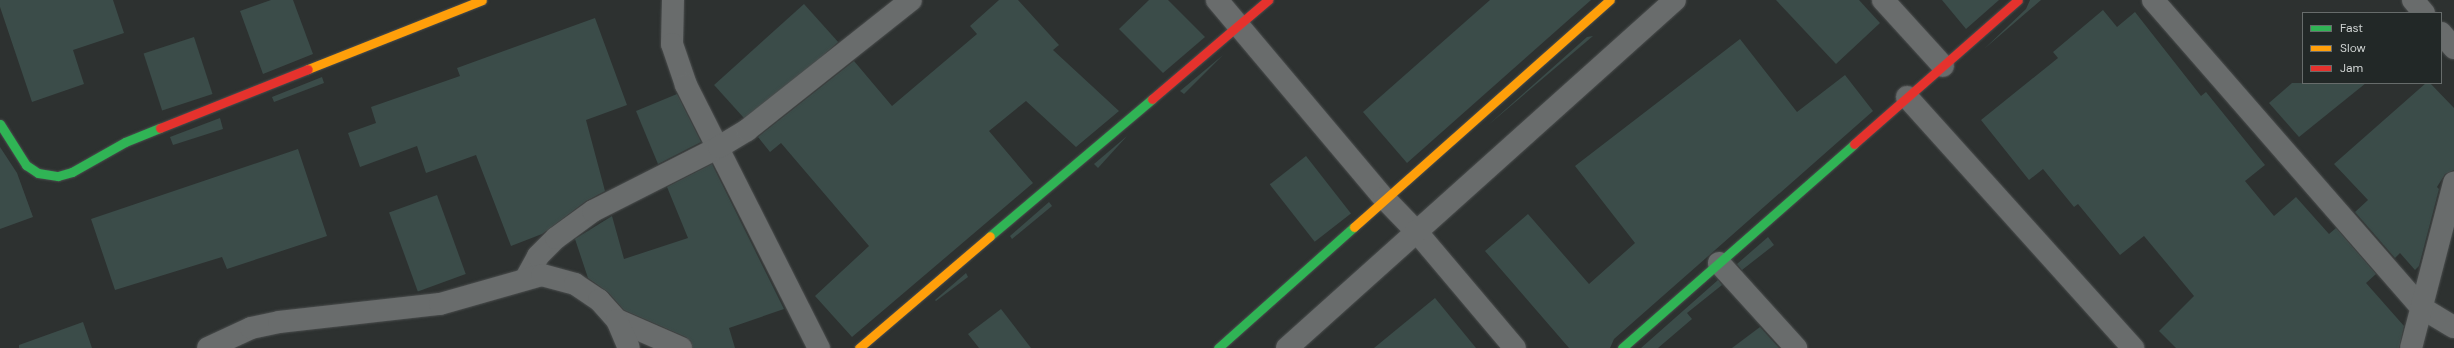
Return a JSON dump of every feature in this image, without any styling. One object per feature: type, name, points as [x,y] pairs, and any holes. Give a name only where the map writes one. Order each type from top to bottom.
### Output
[{"type":"street","points":[[0,124],[26,165],[38,173],[49,177],[58,176],[72,172],[125,142],[482,0]]},
{"type":"street","points":[[673,0],[672,44],[686,85],[719,147],[819,348]]},
{"type":"street","points":[[526,278],[538,256],[556,238],[593,211],[719,147],[747,130],[911,0]]},
{"type":"street","points":[[1217,0],[1240,25],[1384,198],[1416,231],[1515,348]]},
{"type":"street","points":[[859,348],[1268,0]]},
{"type":"street","points":[[1218,348],[1384,198],[1610,0]]},
{"type":"street","points":[[1287,348],[1675,0]]},
{"type":"street","points":[[1883,0],[1942,66]]},
{"type":"street","points":[[1622,348],[2018,0]]},
{"type":"street","points":[[2153,0],[2422,308],[2454,327]]},
{"type":"street","points":[[2413,0],[2423,12]]},
{"type":"street","points":[[2442,34],[2454,48]]},
{"type":"street","points":[[1907,97],[2133,348]]},
{"type":"street","points":[[2411,348],[2454,183]]},
{"type":"street","points":[[1719,263],[1796,348]]},
{"type":"street","points":[[208,348],[251,328],[279,322],[440,304],[492,291],[526,278],[542,275],[575,284],[599,300],[617,320],[629,348]]},
{"type":"street","points":[[617,320],[681,348]]},
{"type":"building","points":[[0,0],[113,0],[124,33],[73,50],[84,84],[32,102],[0,7]]},
{"type":"building","points":[[271,0],[293,0],[313,54],[263,74],[240,11]]},
{"type":"building","points":[[999,0],[1018,0],[1059,45],[1053,50],[1119,111],[1076,147],[1026,101],[989,131],[1033,183],[852,337],[815,296],[869,246],[781,143],[770,152],[758,137],[854,61],[892,106],[977,34],[970,26]]},
{"type":"building","points":[[1149,0],[1168,0],[1205,37],[1163,73],[1119,29]]},
{"type":"building","points":[[1490,0],[1591,0],[1407,163],[1363,112]]},
{"type":"building","points":[[1776,0],[1859,0],[1880,23],[1836,64]]},
{"type":"building","points":[[1942,0],[1999,0],[1966,29]]},
{"type":"building","points":[[2030,0],[2041,0],[1984,49],[2026,9]]},
{"type":"building","points":[[804,4],[838,42],[748,123],[714,85]]},
{"type":"building","points":[[2103,10],[2117,27],[2135,12],[2201,96],[2206,92],[2265,165],[2245,181],[2274,216],[2296,197],[2329,234],[2336,228],[2376,274],[2366,283],[2404,326],[2399,348],[2176,348],[2159,331],[2194,296],[2144,236],[2120,255],[2078,204],[2074,207],[2043,169],[2029,180],[1981,120],[2058,58],[2053,52]]},
{"type":"building","points":[[595,18],[627,105],[586,120],[605,191],[586,201],[542,234],[511,246],[476,155],[426,173],[417,146],[360,167],[348,133],[376,123],[371,107],[460,76],[457,68]]},
{"type":"building","points":[[1593,36],[1487,126],[1587,37]]},
{"type":"building","points":[[194,37],[213,94],[162,110],[144,53]]},
{"type":"building","points":[[1740,39],[1797,112],[1845,75],[1873,111],[1614,339],[1610,348],[1569,348],[1485,251],[1528,214],[1589,284],[1635,243],[1575,166]]},
{"type":"building","points":[[1223,55],[1184,94],[1180,91]]},
{"type":"building","points":[[322,77],[324,83],[274,102],[272,97]]},
{"type":"building","points":[[2292,83],[2365,84],[2299,137],[2269,103]]},
{"type":"building","points":[[2425,84],[2431,84],[2454,108],[2454,170],[2445,174],[2437,187],[2439,189],[2419,266],[2415,270],[2400,253],[2395,258],[2355,212],[2368,200],[2334,164]]},
{"type":"building","points":[[677,94],[701,142],[658,164],[636,111]]},
{"type":"building","points":[[220,118],[223,129],[173,145],[170,137]]},
{"type":"building","points":[[1127,136],[1098,168],[1094,164]]},
{"type":"building","points":[[0,147],[17,173],[33,217],[0,229]]},
{"type":"building","points":[[298,149],[327,236],[227,269],[222,257],[115,290],[91,219]]},
{"type":"building","points":[[1306,156],[1351,214],[1315,242],[1270,184]]},
{"type":"building","points":[[712,164],[784,309],[729,328],[735,348],[693,348],[691,341],[686,337],[624,310],[608,292],[588,278],[575,239],[612,216],[624,259],[688,238],[667,187]]},
{"type":"building","points":[[437,195],[466,274],[418,291],[389,212]]},
{"type":"building","points":[[1049,202],[1052,206],[1012,239],[1010,236]]},
{"type":"building","points":[[1768,237],[1774,245],[1742,270],[1737,264]]},
{"type":"building","points":[[966,273],[968,277],[936,301],[935,300]]},
{"type":"building","points":[[1718,280],[1722,285],[1687,313],[1692,319],[1658,348],[1641,348]]},
{"type":"building","points":[[1435,298],[1476,348],[1374,348]]},
{"type":"building","points":[[1001,309],[1031,348],[979,348],[968,334]]},
{"type":"building","points":[[83,322],[92,348],[19,348],[19,345]]},
{"type":"building","points":[[1760,327],[1779,348],[1732,348]]},
{"type":"traffic: fast","points":[[990,236],[1152,99]]},
{"type":"traffic: fast","points":[[0,124],[26,165],[38,173],[58,176],[72,172],[125,142],[160,128]]},
{"type":"traffic: fast","points":[[1622,348],[1854,144]]},
{"type":"traffic: fast","points":[[1218,348],[1354,227]]},
{"type":"traffic: slow","points":[[308,69],[482,0]]},
{"type":"traffic: slow","points":[[1354,227],[1610,0]]},
{"type":"traffic: slow","points":[[859,348],[990,236]]},
{"type":"traffic: jam","points":[[1152,99],[1268,0]]},
{"type":"traffic: jam","points":[[1854,144],[2018,0]]},
{"type":"traffic: jam","points":[[160,128],[308,69]]}]
